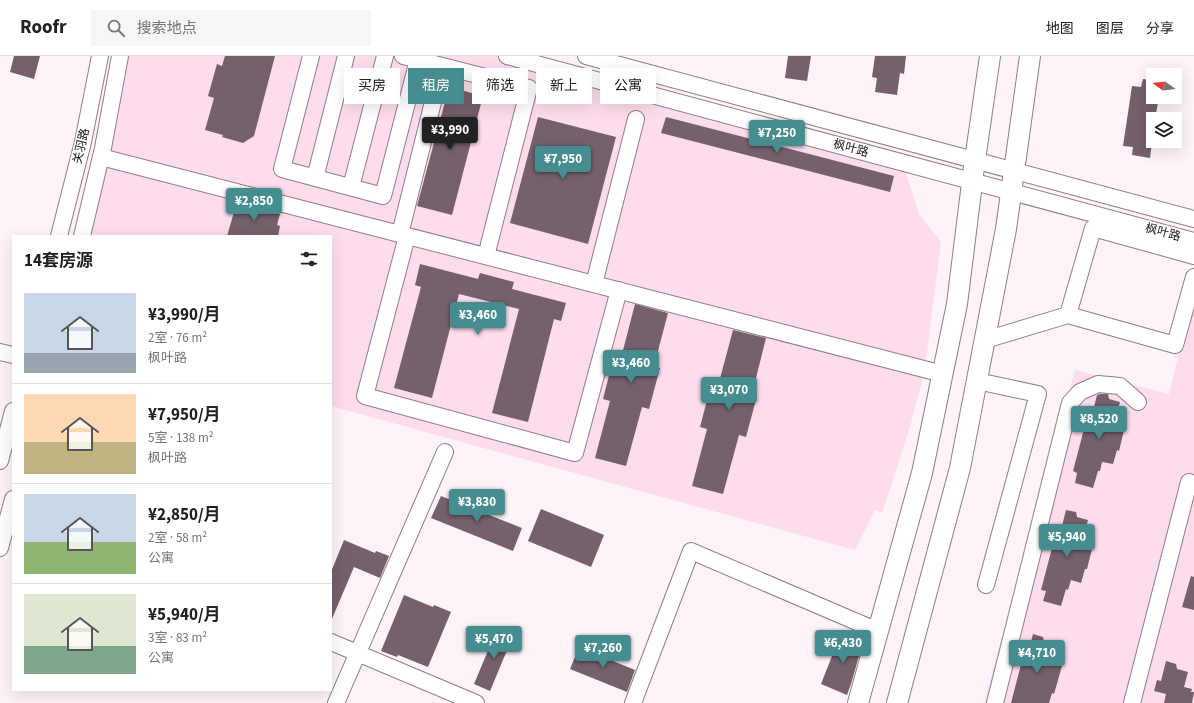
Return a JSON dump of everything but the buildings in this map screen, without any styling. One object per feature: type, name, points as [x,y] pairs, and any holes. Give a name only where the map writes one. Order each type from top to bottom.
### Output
[{"type":"main road","points":[[858,703],[922,473],[943,374],[957,304],[972,181],[990,56]]},
{"type":"main road","points":[[897,703],[960,468],[1006,229],[1030,56]]},
{"type":"street","name":"关羽路","points":[[59,235],[83,142],[100,56]]},
{"type":"street","name":"关羽路","points":[[82,235],[101,157],[120,56]]},
{"type":"street","points":[[311,56],[282,169],[383,196],[410,58],[529,88],[486,256]]},
{"type":"street","points":[[315,178],[346,56]]},
{"type":"street","points":[[351,187],[385,56]]},
{"type":"street","name":"枫叶路","points":[[507,56],[1194,241]]},
{"type":"street","name":"枫叶路","points":[[586,56],[620,60],[1194,219]]},
{"type":"street","points":[[442,66],[404,235],[365,396],[575,453],[619,290]]},
{"type":"street","points":[[594,284],[636,119]]},
{"type":"street","points":[[101,157],[943,374]]},
{"type":"street","points":[[1068,315],[1092,228],[1194,256]]},
{"type":"street","points":[[985,340],[1068,315],[1175,345],[1194,276]]},
{"type":"street","points":[[0,352],[12,355]]},
{"type":"street","points":[[977,381],[1038,394],[986,585]]},
{"type":"street","points":[[995,703],[1070,403],[1080,392],[1098,384],[1120,386],[1138,402]]},
{"type":"street","points":[[0,461],[12,415]]},
{"type":"street","points":[[336,703],[445,452]]},
{"type":"street","points":[[1132,703],[1189,482]]},
{"type":"street","points":[[0,548],[12,503]]},
{"type":"street","points":[[633,703],[691,551],[878,631]]},
{"type":"street","points":[[332,642],[476,703]]},
{"type":"shaded area","points":[[123,56],[507,56],[551,68],[536,68],[536,104],[592,104],[592,79],[600,81],[600,104],[656,104],[656,96],[900,162],[906,173],[919,214],[941,242],[925,369],[910,427],[882,513],[875,510],[855,550],[332,406],[332,235],[86,235]]},
{"type":"shaded area","points":[[1194,292],[1194,703],[984,703],[1075,370],[1169,394]]}]
